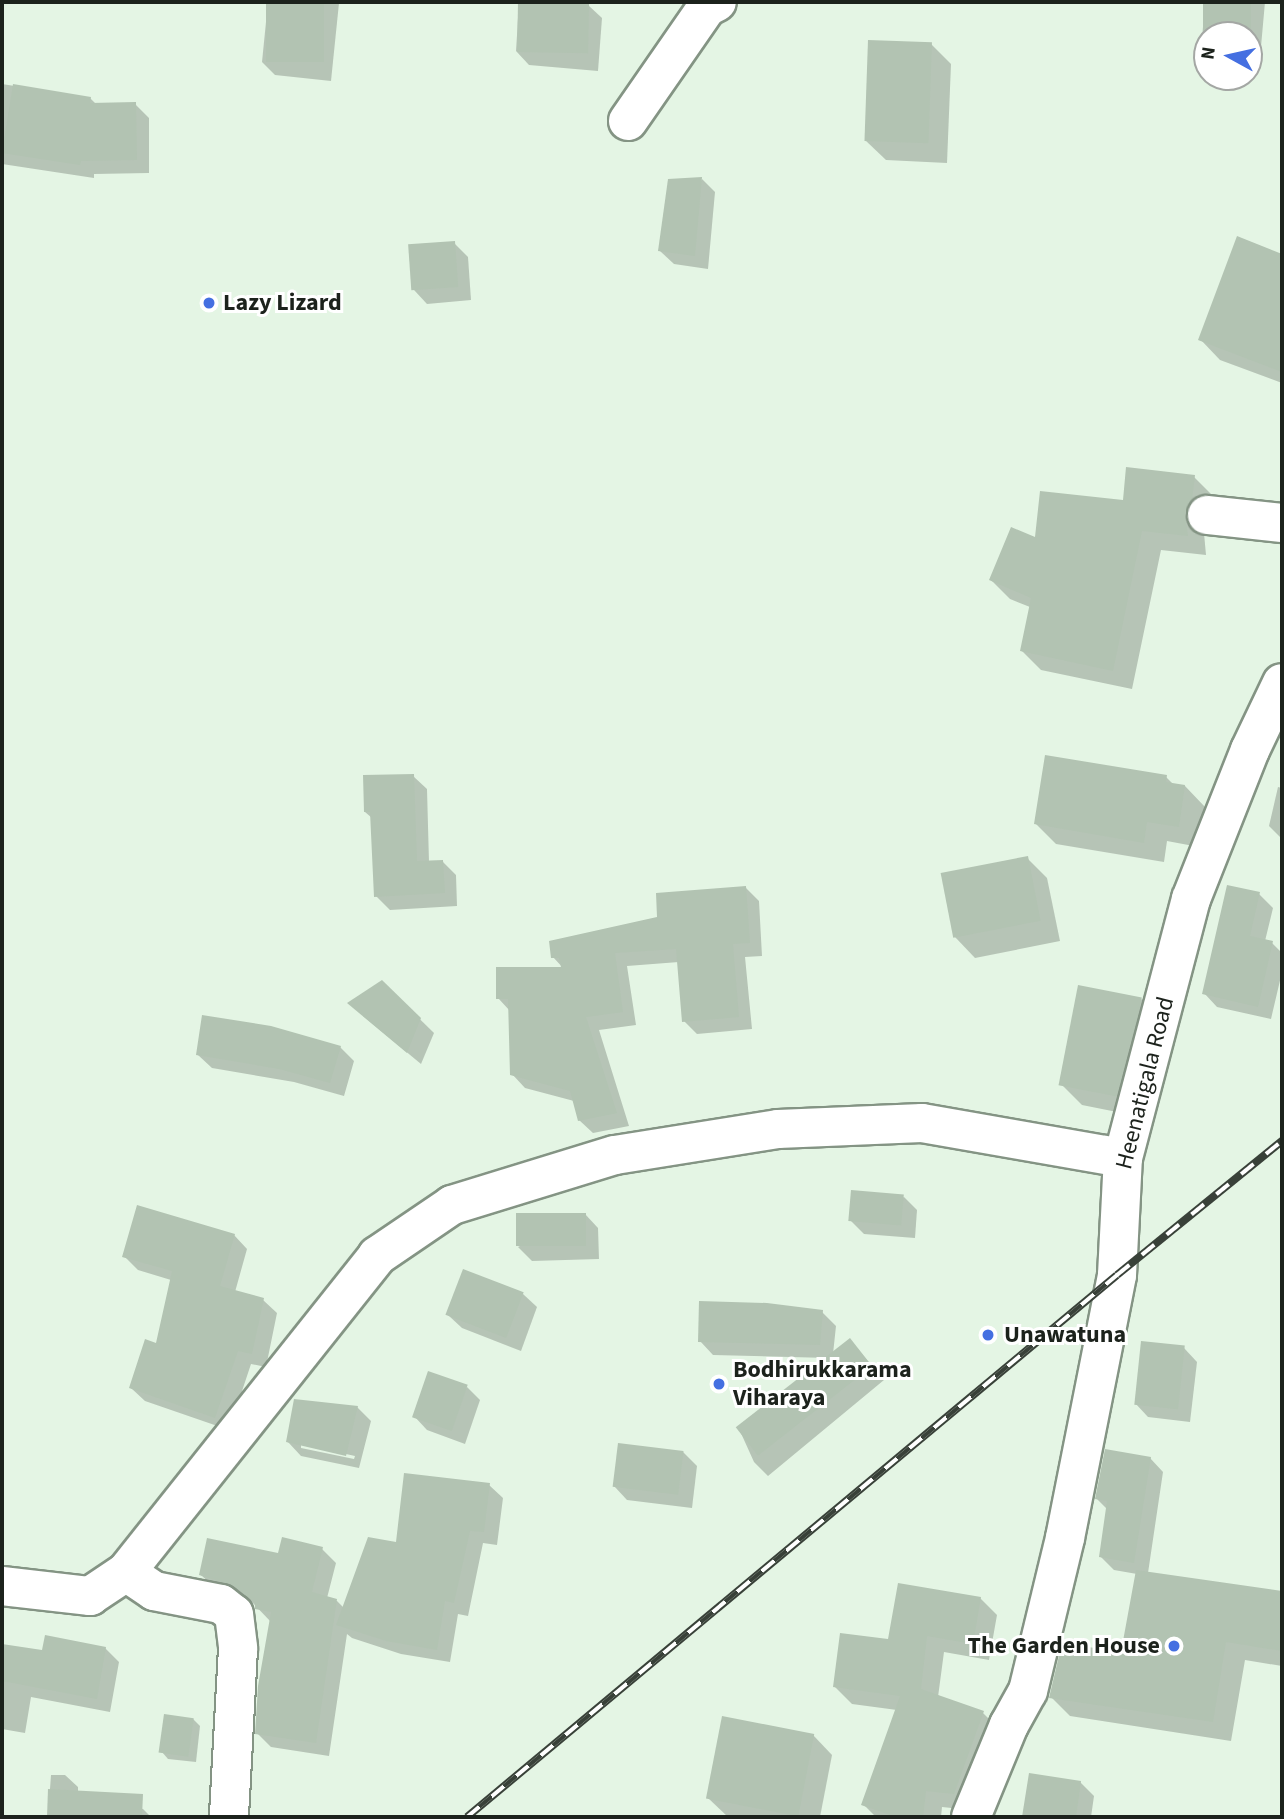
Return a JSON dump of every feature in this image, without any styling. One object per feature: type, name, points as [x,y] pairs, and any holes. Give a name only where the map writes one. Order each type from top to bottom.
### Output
[{"type":"street","points":[[628,121],[707,7],[717,2]]},
{"type":"street","points":[[1207,515],[1282,523]]},
{"type":"street","name":"Heenatigala Road","points":[[971,1817],[1009,1725],[1028,1691],[1065,1538],[1117,1275],[1123,1158],[1191,899],[1250,750],[1282,683]]},
{"type":"street","points":[[2,1586],[90,1596],[126,1572],[377,1256],[452,1205],[615,1155],[778,1129],[922,1123],[1123,1158]]},
{"type":"street","points":[[126,1572],[154,1591],[221,1604],[234,1614],[238,1649],[229,1817]]},
{"type":"building","points":[[266,2],[324,2],[324,62],[266,62]]},
{"type":"building","points":[[518,2],[589,3],[588,53],[517,52]]},
{"type":"building","points":[[1203,2],[1251,2],[1251,21],[1203,21]]},
{"type":"building","points":[[868,40],[932,42],[928,143],[864,141]]},
{"type":"building","points":[[13,84],[91,97],[90,103],[136,102],[137,160],[81,161],[80,165],[2,153]]},
{"type":"building","points":[[702,177],[695,256],[658,251],[668,179]]},
{"type":"building","points":[[1237,236],[1282,254],[1282,372],[1198,340]]},
{"type":"building","points":[[455,241],[458,287],[411,290],[408,244]]},
{"type":"building","points":[[1126,467],[1195,475],[1192,500],[1185,513],[1188,536],[1142,531],[1113,671],[1020,651],[1031,598],[989,580],[1011,527],[1035,537],[1040,491],[1123,500]]},
{"type":"building","points":[[1045,755],[1167,775],[1166,782],[1185,785],[1179,827],[1147,822],[1144,843],[1034,824]]},
{"type":"building","points":[[414,774],[417,861],[443,860],[445,893],[374,897],[370,812],[364,812],[363,775]]},
{"type":"building","points":[[1028,856],[1041,921],[953,938],[941,873]]},
{"type":"building","points":[[1227,885],[1260,892],[1250,936],[1273,941],[1258,1007],[1202,994]]},
{"type":"building","points":[[746,886],[750,943],[733,944],[739,1017],[682,1022],[676,949],[615,953],[623,1012],[586,1017],[617,1113],[578,1121],[570,1091],[510,1075],[508,999],[496,999],[496,967],[561,967],[559,958],[551,958],[549,941],[657,917],[656,893]]},
{"type":"building","points":[[382,980],[421,1018],[407,1053],[347,1003]]},
{"type":"building","points":[[1078,985],[1142,997],[1122,1098],[1059,1085]]},
{"type":"building","points":[[202,1015],[271,1026],[341,1046],[330,1083],[279,1069],[196,1055]]},
{"type":"building","points":[[851,1190],[904,1195],[901,1226],[848,1221]]},
{"type":"building","points":[[137,1205],[235,1234],[220,1286],[264,1298],[252,1354],[238,1351],[215,1418],[129,1388],[145,1339],[156,1343],[172,1271],[122,1257]]},
{"type":"building","points":[[516,1213],[586,1213],[586,1246],[516,1246]]},
{"type":"building","points":[[463,1269],[524,1292],[506,1338],[445,1315]]},
{"type":"building","points":[[699,1301],[767,1303],[823,1310],[820,1345],[698,1342]]},
{"type":"building","points":[[850,1338],[872,1366],[758,1456],[736,1427]]},
{"type":"building","points":[[1141,1341],[1185,1346],[1178,1409],[1134,1405]]},
{"type":"building","points":[[428,1371],[468,1385],[452,1431],[412,1417]]},
{"type":"building","points":[[294,1399],[358,1406],[346,1456],[286,1442]]},
{"type":"building","points":[[618,1443],[684,1451],[678,1495],[613,1487]]},
{"type":"building","points":[[1105,1449],[1151,1457],[1134,1563],[1099,1557],[1107,1501],[1095,1499]]},
{"type":"building","points":[[404,1473],[490,1483],[484,1532],[470,1531],[454,1603],[445,1601],[437,1650],[386,1641],[336,1625],[368,1537],[396,1542]]},
{"type":"building","points":[[282,1537],[323,1547],[312,1592],[337,1599],[316,1743],[255,1734],[258,1686],[271,1612],[255,1609],[255,1603],[234,1586],[199,1575],[207,1538],[278,1553]]},
{"type":"building","name":"The Garden House","points":[[1136,1570],[1282,1591],[1282,1651],[1226,1642],[1213,1722],[1049,1698],[1062,1643],[1121,1652]]},
{"type":"building","points":[[898,1583],[981,1597],[973,1644],[927,1636],[921,1689],[984,1711],[954,1794],[926,1791],[923,1817],[896,1817],[861,1805],[900,1696],[833,1687],[840,1633],[888,1639]]},
{"type":"building","points":[[45,1635],[106,1647],[97,1699],[2,1681],[2,1644],[42,1650]]},
{"type":"building","points":[[164,1714],[194,1718],[188,1757],[159,1753]]},
{"type":"building","points":[[722,1716],[814,1734],[798,1816],[706,1798]]},
{"type":"building","points":[[1029,1773],[1081,1781],[1076,1817],[1022,1817]]},
{"type":"building","points":[[48,1789],[143,1794],[142,1817],[47,1817]]},
{"type":"railway","points":[[467,1817],[1117,1275],[1282,1141]]},
{"type":"place","name":"Lazy Lizard","points":[[209,303]]},
{"type":"place","name":"Unawatuna","points":[[988,1335]]},
{"type":"place","name":"Bodhirukkarama Viharaya","points":[[719,1384]]},
{"type":"place","name":"The Garden House","points":[[1174,1646]]}]
